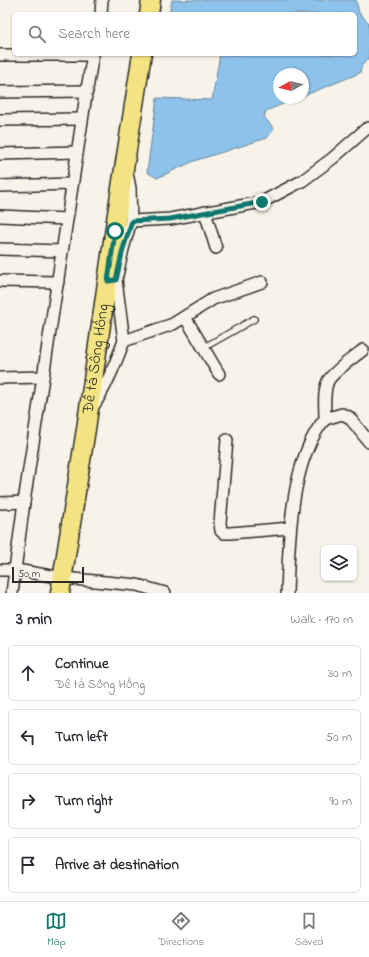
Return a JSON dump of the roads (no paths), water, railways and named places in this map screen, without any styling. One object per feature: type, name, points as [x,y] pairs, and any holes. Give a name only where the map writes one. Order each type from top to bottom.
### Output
[{"type":"main road","points":[[149,12],[151,0]]},
{"type":"main road","name":"Đê tả Sông Hồng","points":[[61,586],[112,280],[126,162],[142,56]]},
{"type":"street","points":[[0,55],[12,55]]},
{"type":"street","points":[[12,593],[24,502],[93,56]]},
{"type":"street","points":[[0,92],[87,91]]},
{"type":"street","points":[[0,120],[82,119]]},
{"type":"street","points":[[132,221],[170,219],[262,202],[302,181],[369,128]]},
{"type":"street","points":[[0,154],[77,152]]},
{"type":"street","points":[[89,411],[98,399],[111,374],[124,341],[112,280],[132,221],[130,188],[126,162]]},
{"type":"street","points":[[0,186],[72,184]]},
{"type":"street","points":[[205,212],[216,248]]},
{"type":"street","points":[[0,216],[67,219]]},
{"type":"street","points":[[0,249],[62,251]]},
{"type":"street","points":[[0,281],[58,282]]},
{"type":"street","points":[[124,341],[165,327],[185,317],[192,311],[213,299],[262,282]]},
{"type":"street","points":[[185,317],[219,374]]},
{"type":"street","points":[[325,419],[328,381],[338,370],[363,350]]},
{"type":"street","points":[[0,378],[43,377]]},
{"type":"street","points":[[287,593],[290,528],[296,488],[303,460],[318,428],[325,419],[342,414],[349,417],[369,442]]},
{"type":"street","points":[[227,440],[220,523],[221,531],[224,533],[230,533],[290,528]]},
{"type":"street","points":[[0,503],[24,502]]},
{"type":"street","points":[[0,570],[16,570],[61,586],[138,586],[166,593]]},
{"type":"lane","points":[[203,348],[254,319]]},
{"type":"water","points":[[172,0],[356,0],[359,13],[369,23],[369,59],[362,65],[360,73],[309,94],[309,68],[273,68],[273,104],[283,104],[266,111],[264,117],[274,129],[267,138],[194,161],[157,178],[147,172],[157,98],[212,100],[220,56],[357,56],[357,12],[169,12]]}]
